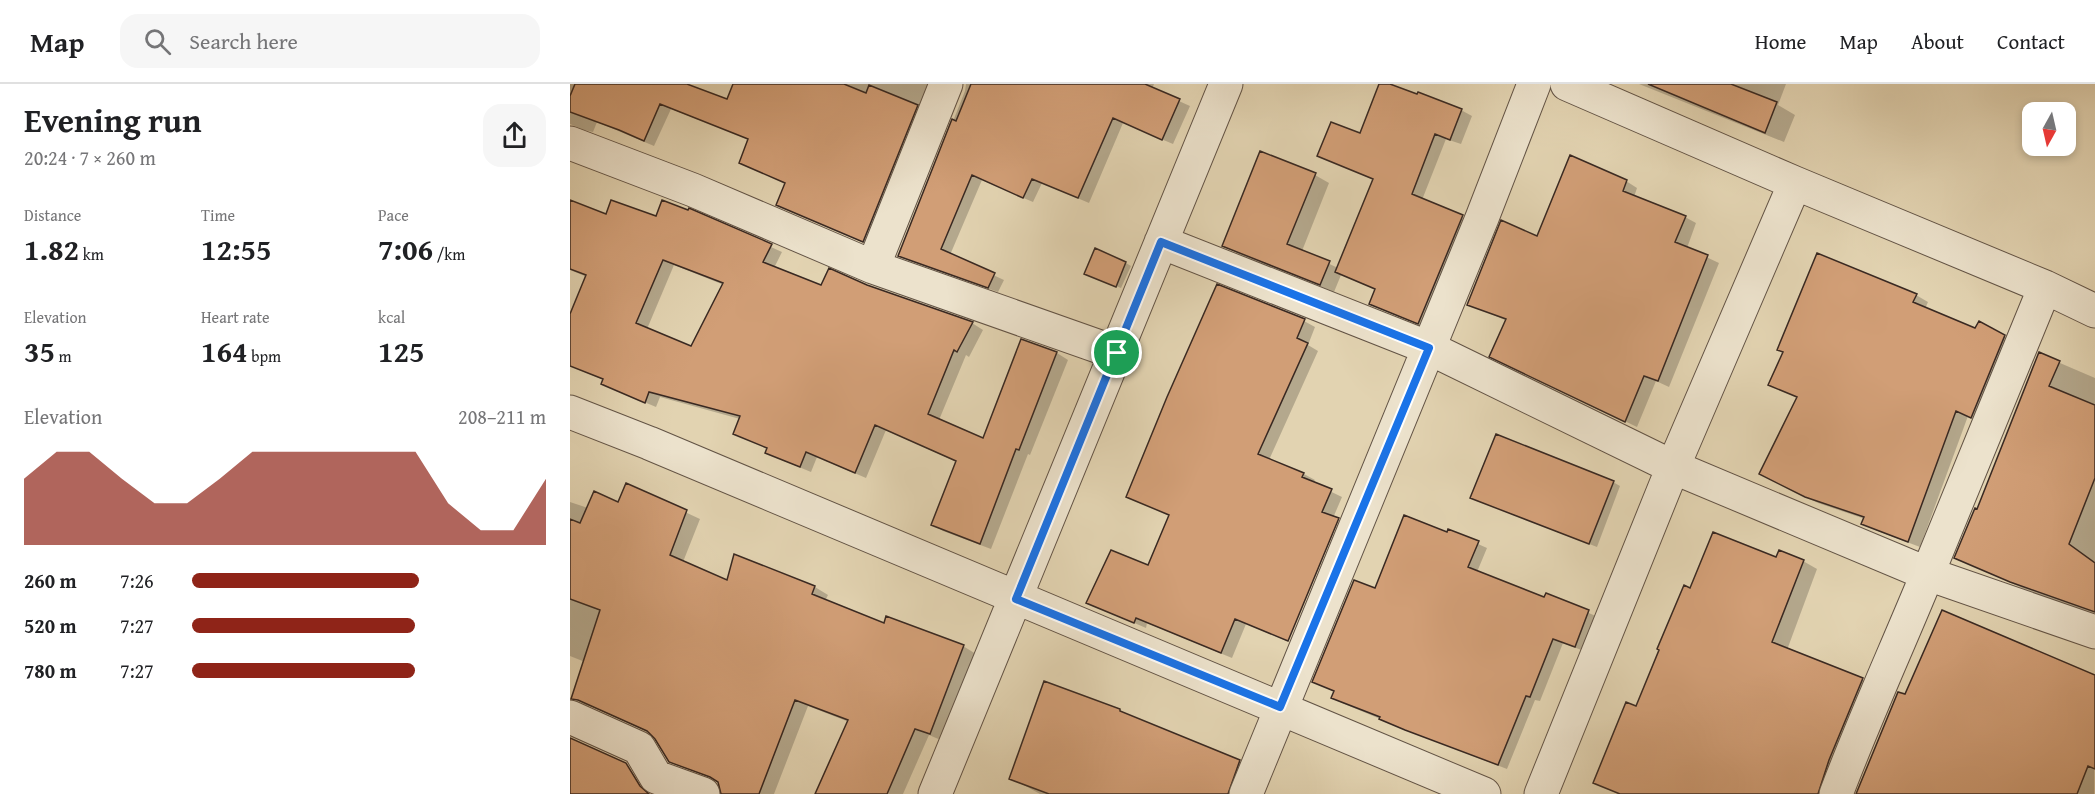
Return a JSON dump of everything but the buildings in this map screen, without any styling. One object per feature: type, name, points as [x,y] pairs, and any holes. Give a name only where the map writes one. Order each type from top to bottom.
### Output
[{"type":"street","points":[[935,794],[1226,84]]},
{"type":"street","points":[[1246,794],[1429,348],[1534,84]]},
{"type":"street","points":[[1567,84],[1795,183],[2045,287],[2095,311]]},
{"type":"street","points":[[873,267],[940,86]]},
{"type":"street","points":[[570,143],[693,190],[873,267],[1117,353]]},
{"type":"street","points":[[1541,794],[1674,467],[1795,183]]},
{"type":"street","points":[[1161,242],[1429,348],[1674,467],[1928,574],[2095,632]]},
{"type":"street","points":[[1836,794],[1858,735],[1928,574],[1988,421],[2045,287]]},
{"type":"street","points":[[570,412],[1484,794]]},
{"type":"street","points":[[570,717],[639,748],[652,786],[703,794]]},
{"type":"route","points":[[1161,242],[1429,348],[1280,707],[1016,599],[1117,353],[1161,242]]}]
